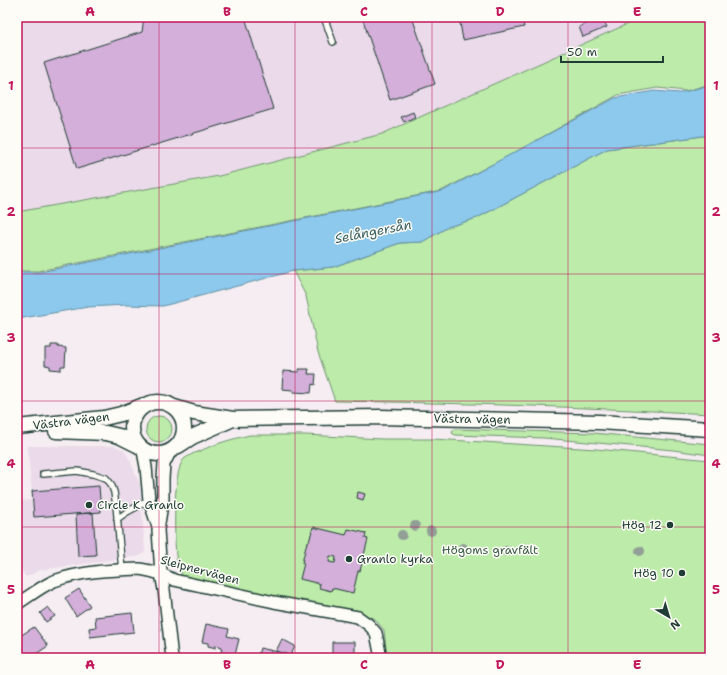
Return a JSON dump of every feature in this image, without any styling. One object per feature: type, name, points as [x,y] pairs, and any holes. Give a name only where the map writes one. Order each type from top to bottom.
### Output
[{"type":"street","points":[[158,530],[149,500],[146,467],[140,448],[132,433],[132,424],[137,412],[140,409],[154,402],[165,402],[174,407],[182,416],[185,430],[183,436],[164,464],[163,498],[158,530],[160,573],[164,590],[172,658]]},
{"type":"street","name":"Västra vägen","points":[[17,429],[104,418],[121,414],[148,404]]},
{"type":"street","name":"Västra vägen","points":[[174,407],[194,413],[233,419],[380,417],[599,422],[710,429]]},
{"type":"street","name":"Västra vägen","points":[[174,449],[192,437],[233,419]]},
{"type":"street","name":"Västra vägen","points":[[17,429],[106,433],[119,436],[140,448]]},
{"type":"street","points":[[140,448],[150,454],[158,455],[162,455],[174,449]]},
{"type":"street","name":"Sleipnervägen","points":[[17,604],[53,582],[83,573],[140,569],[160,573],[174,580],[274,602],[358,617],[369,625],[376,633],[381,658]]},
{"type":"lane","points":[[324,17],[333,42]]},
{"type":"lane","points":[[43,474],[77,471],[106,478],[111,484],[114,492],[122,570]]},
{"type":"lane","points":[[117,519],[149,500]]},
{"type":"shaded area","points":[[17,17],[643,17],[382,134],[219,176],[17,212]]},
{"type":"shaded area","points":[[27,446],[114,446],[124,450],[130,460],[140,485],[145,552],[140,556],[40,570],[26,577],[19,567],[17,544],[17,501],[33,500]]},
{"type":"green space","points":[[643,17],[710,17],[710,84],[686,91],[657,88],[618,95],[510,155],[441,191],[38,271],[17,271],[17,212],[219,176],[382,134]]},
{"type":"green space","points":[[710,135],[710,414],[616,409],[335,401],[318,352],[306,296],[293,271],[333,267],[400,243],[422,242],[448,227],[477,218],[607,149]]},
{"type":"green space","points":[[159,416],[168,420],[172,429],[168,438],[159,442],[150,438],[146,429],[150,420]]},
{"type":"green space","points":[[455,429],[593,433],[710,444],[710,455],[673,450],[544,438],[455,435],[452,433]]},
{"type":"green space","name":"Högoms gravfält","points":[[250,435],[305,435],[382,439],[433,439],[596,449],[710,460],[710,658],[387,658],[384,630],[374,618],[184,578],[177,565],[175,542],[176,493],[177,478],[180,466],[184,459],[192,454],[223,442]]},
{"type":"water","name":"Selångersån","points":[[710,85],[710,135],[607,149],[477,218],[448,227],[422,242],[400,243],[333,267],[293,271],[163,306],[126,305],[88,307],[17,319],[17,272],[40,272],[443,191],[615,98],[654,91],[680,93]]},
{"type":"building","points":[[144,17],[245,17],[273,109],[77,169],[44,63],[142,32]]},
{"type":"building","points":[[362,17],[412,17],[435,84],[390,100]]},
{"type":"building","points":[[459,17],[522,17],[524,27],[463,40]]},
{"type":"building","points":[[602,17],[607,27],[583,37],[579,27]]},
{"type":"building","points":[[413,112],[415,117],[404,122],[401,117]]},
{"type":"building","points":[[51,345],[58,345],[58,347],[66,348],[65,366],[61,366],[61,370],[50,369],[50,366],[45,365],[45,348],[51,348]]},
{"type":"building","points":[[299,369],[309,369],[308,374],[316,374],[315,385],[312,384],[311,393],[293,392],[293,390],[282,389],[283,371],[299,372]]},
{"type":"building","points":[[99,486],[101,512],[34,517],[32,491]]},
{"type":"building","points":[[358,492],[365,494],[363,500],[357,498]]},
{"type":"building","points":[[93,513],[96,555],[78,556],[76,514]]},
{"type":"building","name":"Granlo kyrka","points":[[313,527],[346,535],[348,529],[366,533],[365,538],[368,539],[353,593],[332,588],[331,591],[319,588],[320,584],[300,579],[307,542],[309,542]],"holes":[[[330,556],[336,557],[335,563],[329,562]]]},
{"type":"building","points":[[79,589],[90,606],[76,616],[65,598]]},
{"type":"building","points":[[48,607],[55,616],[46,622],[40,613]]},
{"type":"building","points":[[132,613],[134,632],[90,637],[89,628],[96,627],[95,617]]},
{"type":"building","points":[[206,624],[229,629],[227,636],[239,639],[235,655],[221,652],[222,647],[216,645],[216,648],[208,646],[208,643],[202,642]]},
{"type":"building","points":[[34,627],[48,646],[30,658],[27,658],[17,644],[17,638]]},
{"type":"building","points":[[282,639],[295,646],[290,658],[286,658],[287,654],[276,651]]},
{"type":"building","points":[[332,642],[355,642],[355,658],[332,658]]},
{"type":"building","points":[[260,648],[287,654],[286,658],[257,658]]},
{"type":"place","name":"Circle K Granlo","points":[[89,505]]},
{"type":"place","name":"Hög 12","points":[[670,525]]},
{"type":"place","name":"Granlo kyrka","points":[[349,559]]},
{"type":"place","name":"Hög 10","points":[[682,573]]}]
